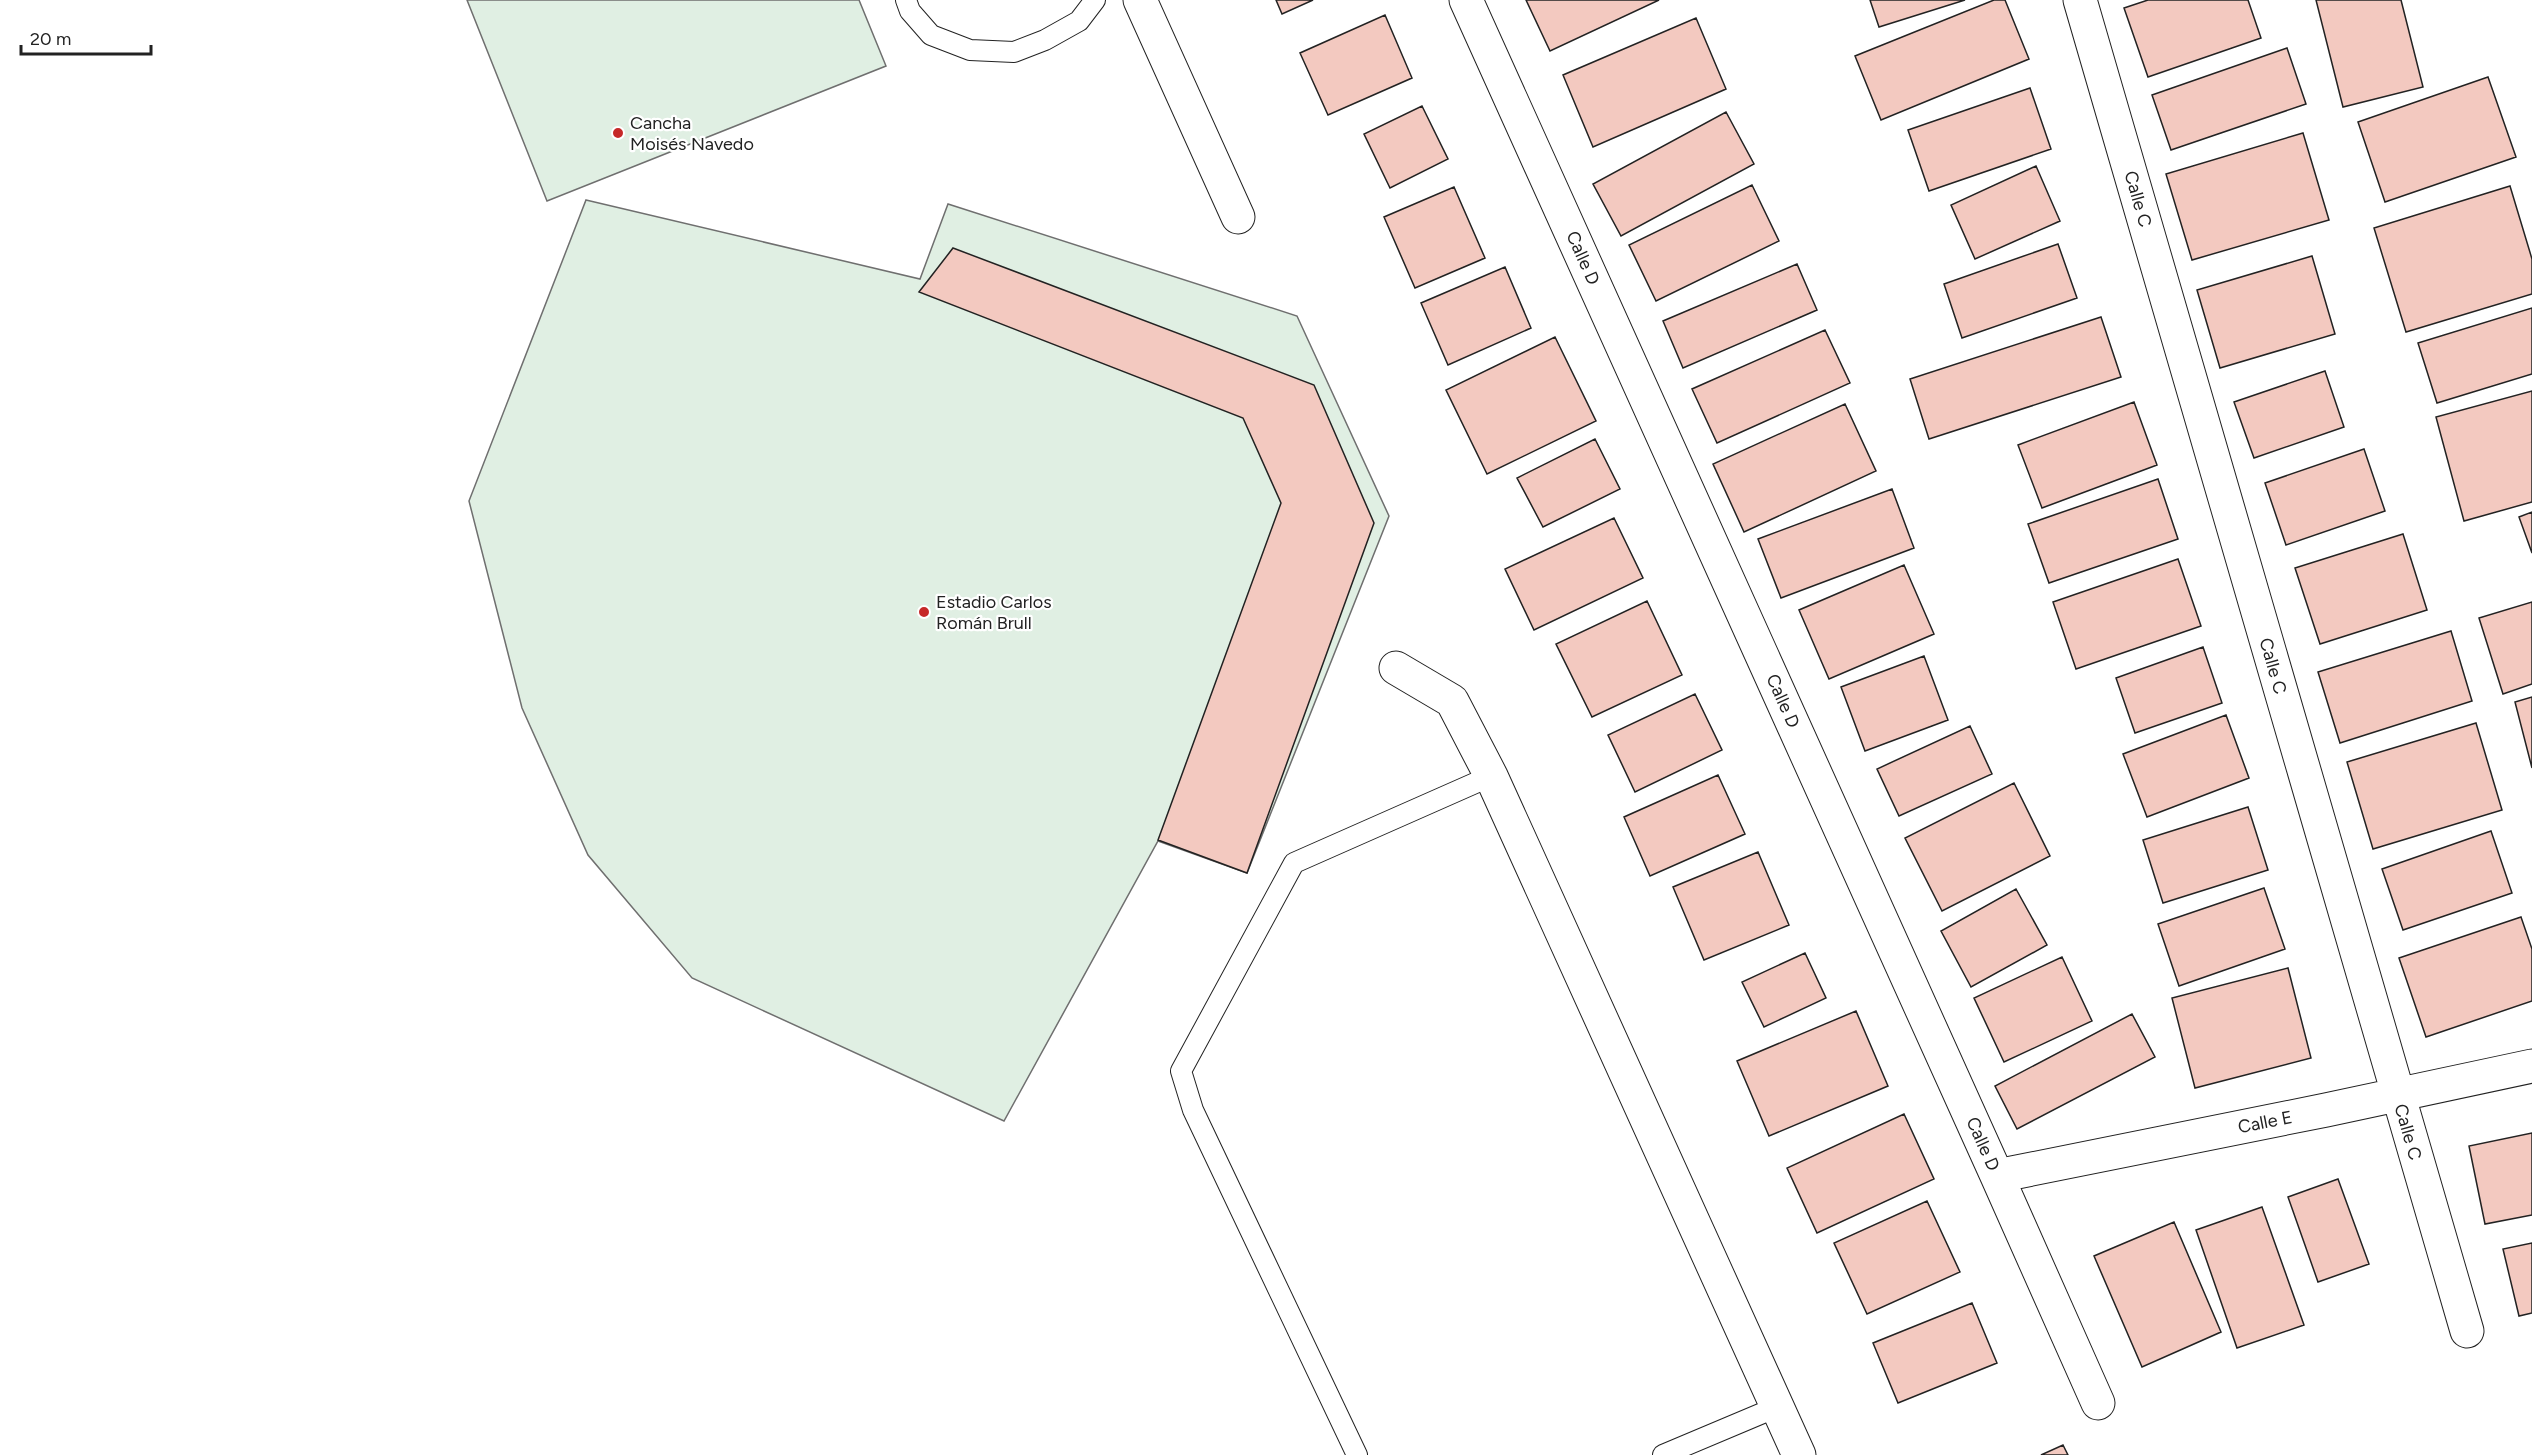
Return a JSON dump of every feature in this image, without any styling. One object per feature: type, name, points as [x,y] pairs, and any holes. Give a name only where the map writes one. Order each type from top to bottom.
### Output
[{"type":"street","points":[[1140,0],[1238,217]]},
{"type":"street","name":"Calle D","points":[[1466,0],[2098,1403]]},
{"type":"street","name":"Calle C","points":[[2080,0],[2466,1331]]},
{"type":"street","points":[[1396,668],[1452,701],[1491,776],[1799,1455]]},
{"type":"street","name":"Calle E","points":[[1997,1176],[2532,1066]]},
{"type":"lane","points":[[906,0],[910,11],[931,35],[970,50],[1014,52],[1045,40],[1079,21],[1095,0]]},
{"type":"lane","points":[[1357,1455],[1193,1110],[1181,1071],[1294,863],[1491,776]]},
{"type":"lane","points":[[1663,1455],[1777,1407]]},
{"type":"green space","name":"Cancha Moisés Navedo","points":[[467,0],[859,0],[886,66],[547,201]]},
{"type":"green space","name":"Estadio Carlos Román Brull","points":[[586,200],[920,279],[948,204],[1297,316],[1389,516],[1247,873],[1158,841],[1004,1121],[692,978],[588,855],[522,708],[469,501]]},
{"type":"building","points":[[1276,0],[1313,0],[1282,14]]},
{"type":"building","points":[[1526,0],[1659,0],[1550,51]]},
{"type":"building","points":[[1870,0],[1965,0],[1879,27]]},
{"type":"building","points":[[1994,0],[2005,0],[2029,59],[1881,120],[1855,56]]},
{"type":"building","points":[[2148,0],[2248,0],[2261,38],[2148,77],[2124,8]]},
{"type":"building","points":[[2316,0],[2401,0],[2423,87],[2343,107]]},
{"type":"building","points":[[1385,15],[1412,78],[1328,115],[1300,53]]},
{"type":"building","points":[[1696,18],[1726,89],[1593,147],[1563,75]]},
{"type":"building","points":[[2287,48],[2306,104],[2171,150],[2152,95]]},
{"type":"building","points":[[2488,77],[2516,157],[2385,202],[2358,122]]},
{"type":"building","points":[[2030,88],[2051,149],[1929,191],[1908,130]]},
{"type":"building","points":[[1422,106],[1448,159],[1390,188],[1364,134]]},
{"type":"building","points":[[1726,112],[1754,164],[1621,236],[1593,184]]},
{"type":"building","points":[[2303,133],[2329,220],[2192,260],[2166,174]]},
{"type":"building","points":[[2036,166],[2060,221],[1975,259],[1951,205]]},
{"type":"building","points":[[1752,185],[1779,241],[1656,301],[1629,245]]},
{"type":"building","points":[[2510,186],[2532,259],[2532,294],[2406,332],[2374,228]]},
{"type":"building","points":[[1454,187],[1485,258],[1415,288],[1384,217]]},
{"type":"building","points":[[2058,244],[2077,298],[1962,338],[1944,284]]},
{"type":"building","points":[[953,248],[1314,385],[1374,523],[1247,873],[1158,840],[1281,503],[1243,418],[919,292]]},
{"type":"building","points":[[2312,256],[2335,334],[2220,368],[2197,290]]},
{"type":"building","points":[[1797,264],[1817,310],[1683,368],[1663,321]]},
{"type":"building","points":[[1505,267],[1531,328],[1448,365],[1421,303]]},
{"type":"building","points":[[2532,308],[2532,374],[2437,403],[2418,343]]},
{"type":"building","points":[[2101,317],[2121,377],[1929,439],[1910,379]]},
{"type":"building","points":[[1825,330],[1850,383],[1717,443],[1692,389]]},
{"type":"building","points":[[1555,337],[1596,421],[1487,474],[1446,390]]},
{"type":"building","points":[[2325,371],[2344,427],[2254,458],[2234,402]]},
{"type":"building","points":[[2532,391],[2532,502],[2464,521],[2436,417]]},
{"type":"building","points":[[2134,402],[2157,465],[2042,508],[2018,445]]},
{"type":"building","points":[[1845,404],[1876,471],[1744,532],[1713,464]]},
{"type":"building","points":[[1595,439],[1620,489],[1543,527],[1517,478]]},
{"type":"building","points":[[2364,449],[2385,511],[2286,545],[2265,483]]},
{"type":"building","points":[[2158,479],[2178,539],[2049,583],[2028,524]]},
{"type":"building","points":[[1892,489],[1914,548],[1781,598],[1758,539]]},
{"type":"building","points":[[2532,512],[2532,553],[2519,517]]},
{"type":"building","points":[[1614,518],[1643,578],[1534,630],[1505,569]]},
{"type":"building","points":[[2403,534],[2427,610],[2320,644],[2295,568]]},
{"type":"building","points":[[2178,559],[2201,626],[2076,669],[2053,602]]},
{"type":"building","points":[[1904,565],[1934,634],[1829,679],[1799,610]]},
{"type":"building","points":[[1647,601],[1682,675],[1592,717],[1556,644]]},
{"type":"building","points":[[2532,602],[2532,684],[2503,694],[2479,618]]},
{"type":"building","points":[[2451,631],[2472,701],[2340,743],[2318,672]]},
{"type":"building","points":[[2203,647],[2222,703],[2135,733],[2116,678]]},
{"type":"building","points":[[1924,656],[1948,720],[1865,751],[1841,687]]},
{"type":"building","points":[[1695,694],[1722,750],[1635,792],[1608,735]]},
{"type":"building","points":[[2532,697],[2532,768],[2515,702]]},
{"type":"building","points":[[2226,715],[2249,778],[2147,817],[2123,754]]},
{"type":"building","points":[[2476,723],[2502,810],[2373,849],[2347,762]]},
{"type":"building","points":[[1970,726],[1992,774],[1899,816],[1877,769]]},
{"type":"building","points":[[1718,775],[1745,834],[1650,876],[1624,817]]},
{"type":"building","points":[[2014,783],[2050,856],[1942,911],[1905,838]]},
{"type":"building","points":[[2248,807],[2268,870],[2163,903],[2143,840]]},
{"type":"building","points":[[2491,831],[2512,893],[2403,930],[2382,869]]},
{"type":"building","points":[[1758,852],[1789,925],[1704,960],[1673,887]]},
{"type":"building","points":[[2264,888],[2285,949],[2179,986],[2158,924]]},
{"type":"building","points":[[2016,889],[2047,945],[1971,987],[1941,931]]},
{"type":"building","points":[[2521,917],[2532,949],[2532,1001],[2426,1037],[2399,958]]},
{"type":"building","points":[[1805,953],[1826,998],[1764,1027],[1742,982]]},
{"type":"building","points":[[2062,957],[2092,1021],[2004,1062],[1974,998]]},
{"type":"building","points":[[2288,968],[2311,1058],[2195,1088],[2172,998]]},
{"type":"building","points":[[1856,1011],[1888,1086],[1769,1136],[1737,1061]]},
{"type":"building","points":[[2132,1014],[2155,1057],[2017,1129],[1995,1086]]},
{"type":"building","points":[[1904,1114],[1934,1179],[1817,1233],[1787,1168]]},
{"type":"building","points":[[2532,1133],[2532,1215],[2485,1224],[2469,1146]]},
{"type":"building","points":[[2338,1179],[2369,1264],[2318,1282],[2288,1197]]},
{"type":"building","points":[[1927,1201],[1960,1272],[1867,1314],[1834,1243]]},
{"type":"building","points":[[2262,1207],[2304,1325],[2237,1348],[2196,1230]]},
{"type":"building","points":[[2174,1222],[2221,1332],[2142,1367],[2094,1256]]},
{"type":"building","points":[[2532,1243],[2532,1313],[2519,1316],[2503,1249]]},
{"type":"building","points":[[1972,1303],[1997,1363],[1898,1403],[1873,1343]]},
{"type":"building","points":[[2063,1445],[2068,1455],[2041,1455]]},
{"type":"place","name":"Cancha Moisés Navedo","points":[[618,133]]},
{"type":"place","name":"Estadio Carlos Román Brull","points":[[924,612]]}]
